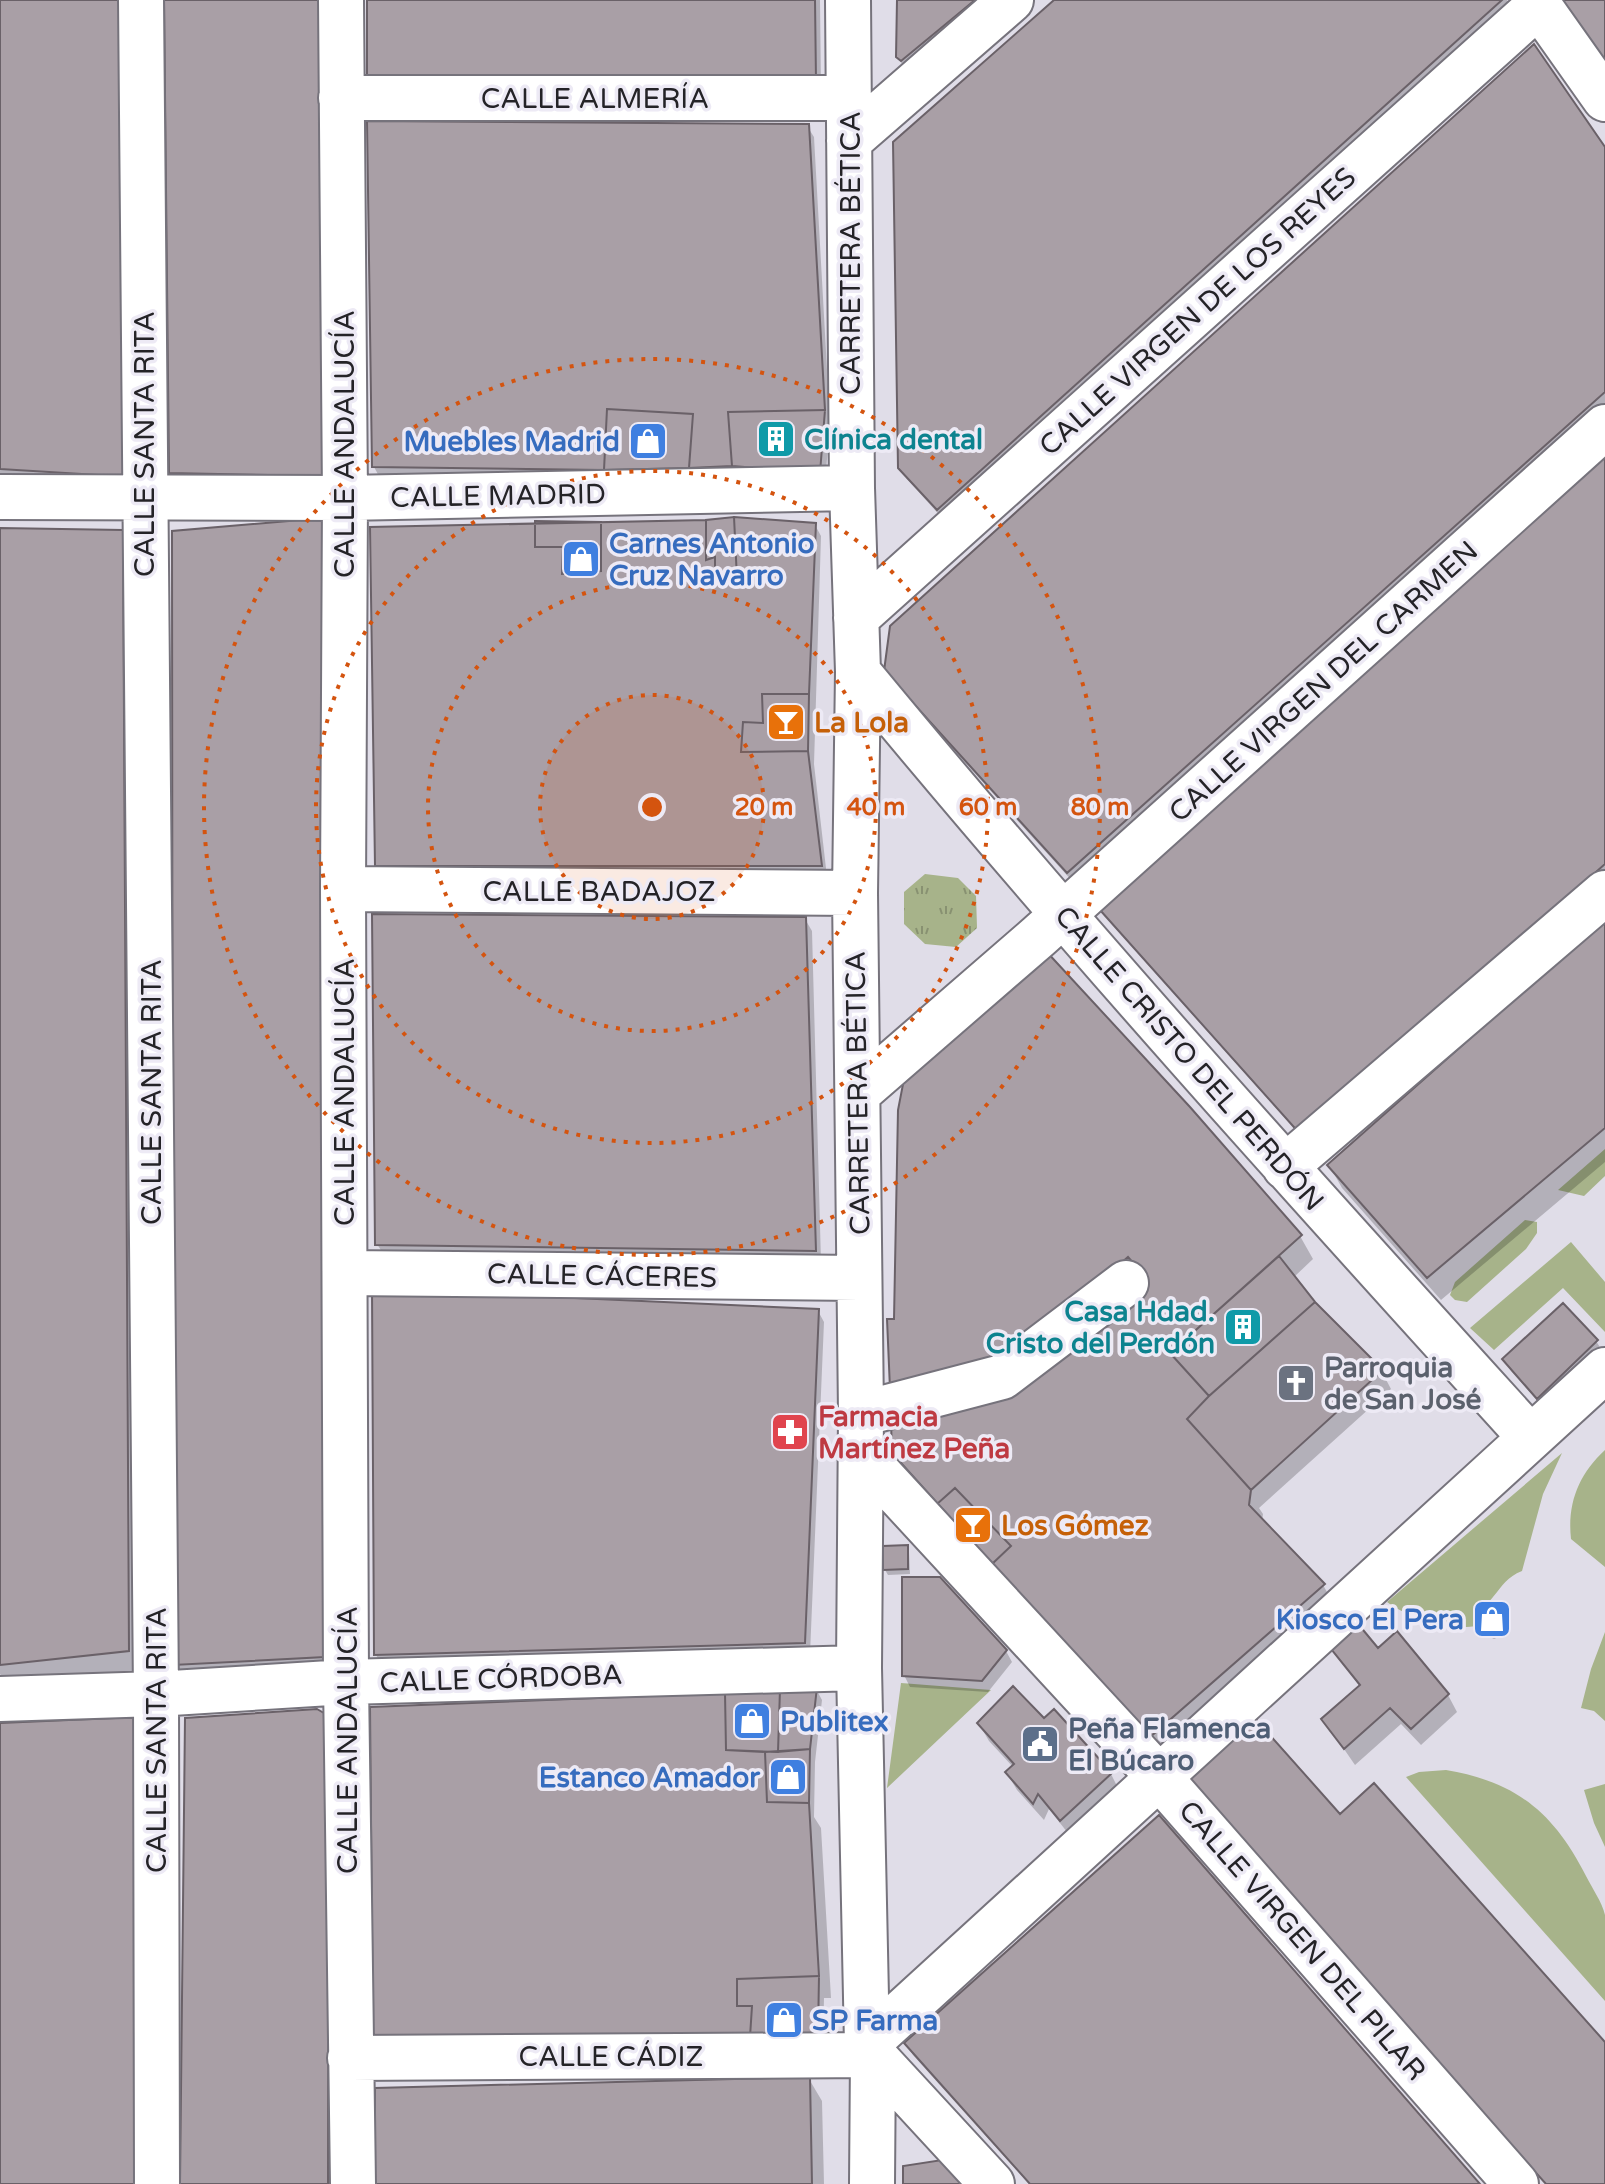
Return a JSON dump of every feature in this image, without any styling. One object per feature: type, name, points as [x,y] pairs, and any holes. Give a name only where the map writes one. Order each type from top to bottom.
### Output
[{"type":"street","name":"CALLE SANTA RITA","points":[[141,0],[156,1694],[157,2184]]},
{"type":"street","name":"CALLE ANDALUCÍA","points":[[341,0],[345,498],[346,1682],[353,2184]]},
{"type":"street","name":"CARRETERA BÉTICA","points":[[848,0],[852,488],[858,672],[855,893],[859,1092],[859,1668],[872,2184]]},
{"type":"street","points":[[849,141],[1011,0]]},
{"type":"street","points":[[1537,3],[1605,99]]},
{"type":"street","name":"CALLE VIRGEN DE LOS REYES","points":[[856,618],[1537,3]]},
{"type":"street","name":"CALLE ALMERÍA","points":[[341,98],[849,98]]},
{"type":"street","name":"CALLE VIRGEN DEL CARMEN","points":[[859,1092],[1063,915],[1605,427]]},
{"type":"street","name":"CALLE MADRID","points":[[0,497],[345,498],[852,488]]},
{"type":"street","name":"CALLE CRISTO DEL PERDÓN","points":[[858,672],[1063,915],[1285,1167],[1530,1437]]},
{"type":"street","points":[[857,774],[925,754]]},
{"type":"street","name":"CALLE BADAJOZ","points":[[343,889],[855,893]]},
{"type":"street","points":[[1285,1167],[1605,893]]},
{"type":"street","name":"CALLE CÁCERES","points":[[345,1273],[859,1278]]},
{"type":"street","points":[[860,1433],[1002,1377],[1126,1283]]},
{"type":"street","points":[[992,2184],[870,2049],[1159,1777],[1605,1370]]},
{"type":"street","name":"CALLE VIRGEN DEL PILAR","points":[[860,1433],[1516,2184]]},
{"type":"street","name":"CALLE CÓRDOBA","points":[[0,1699],[156,1694],[346,1682],[859,1668]]},
{"type":"street","name":"CALLE CÁDIZ","points":[[350,2058],[870,2049]]},
{"type":"green space","points":[[925,874],[958,878],[976,896],[977,928],[956,947],[925,944],[904,924],[904,892]]},
{"type":"green space","points":[[1605,1149],[1605,1176],[1584,1196],[1558,1190]]},
{"type":"green space","points":[[1525,1220],[1537,1222],[1537,1233],[1526,1249],[1467,1302],[1455,1300],[1450,1295],[1455,1282]]},
{"type":"green space","points":[[1571,1242],[1605,1282],[1605,1332],[1563,1288],[1494,1350],[1470,1328]]},
{"type":"green space","points":[[1605,1450],[1605,1567],[1571,1539],[1570,1526],[1573,1501],[1582,1479]]},
{"type":"green space","points":[[1562,1453],[1543,1494],[1522,1571],[1509,1579],[1479,1609],[1475,1615],[1477,1626],[1454,1627],[1430,1622],[1407,1614],[1387,1602]]},
{"type":"green space","points":[[1605,1632],[1605,1721],[1594,1711],[1581,1708]]},
{"type":"green space","points":[[901,1683],[991,1690],[887,1788]]},
{"type":"green space","points":[[1446,1770],[1471,1775],[1513,1792],[1531,1804],[1561,1835],[1597,1895],[1605,1915],[1605,2001],[1406,1777],[1419,1772]]},
{"type":"green space","points":[[1605,1784],[1605,1847],[1584,1790]]},
{"type":"building","points":[[0,0],[130,0],[131,477],[0,469]]},
{"type":"building","points":[[164,0],[325,0],[325,476],[169,473]]},
{"type":"building","points":[[367,0],[815,0],[816,81],[367,80]]},
{"type":"building","points":[[897,0],[975,0],[901,61],[896,57]]},
{"type":"building","points":[[1054,0],[1502,0],[937,510],[898,468],[893,142]]},
{"type":"building","points":[[1559,0],[1605,0],[1605,68]]},
{"type":"building","points":[[1534,44],[1605,147],[1605,392],[1067,873],[884,671],[890,626]]},
{"type":"building","points":[[367,121],[809,124],[825,410],[728,412],[732,466],[689,468],[693,414],[607,409],[604,470],[372,467]]},
{"type":"building","name":"Muebles Madrid","points":[[607,409],[693,414],[689,468],[604,470]]},
{"type":"building","name":"Clínica dental","points":[[825,410],[820,473],[732,466],[728,412]]},
{"type":"building","points":[[1605,457],[1605,864],[1301,1135],[1100,910]]},
{"type":"building","points":[[734,517],[737,579],[715,578],[715,557],[706,560],[706,520]]},
{"type":"building","points":[[734,517],[816,523],[809,694],[762,694],[763,723],[743,722],[741,752],[808,751],[822,866],[375,866],[370,527],[706,520],[706,560],[715,557],[715,578],[737,579]]},
{"type":"building","points":[[324,518],[325,1657],[173,1665],[172,531]]},
{"type":"building","name":"Carnes Antonio Cruz Navarro","points":[[535,521],[601,522],[601,571],[562,574],[563,547],[535,547]]},
{"type":"building","points":[[0,528],[123,530],[129,1651],[0,1665]]},
{"type":"building","name":"La Lola","points":[[762,694],[809,694],[808,751],[741,752],[743,722],[763,723]]},
{"type":"building","points":[[372,914],[806,917],[816,1251],[375,1245]]},
{"type":"building","points":[[1605,919],[1605,1128],[1427,1278],[1327,1165]]},
{"type":"building","points":[[1045,950],[1190,1107],[1302,1235],[1170,1353],[1209,1396],[1187,1419],[1251,1490],[1249,1505],[1325,1584],[1149,1738],[892,1453],[891,1422],[1003,1392],[1147,1279],[1128,1257],[1011,1360],[890,1389],[887,1319],[894,1319],[898,1110],[904,1079]]},
{"type":"building","name":"Casa Hdad. Cristo del Perdón","points":[[1279,1256],[1315,1302],[1209,1396],[1170,1353]]},
{"type":"building","points":[[372,1289],[819,1309],[805,1643],[374,1655]]},
{"type":"building","name":"Parroquia de San José","points":[[1315,1302],[1383,1370],[1251,1490],[1187,1419]]},
{"type":"building","points":[[1563,1303],[1598,1340],[1537,1399],[1502,1359]]},
{"type":"building","name":"Los Gómez","points":[[955,1488],[1011,1546],[992,1564],[937,1504]]},
{"type":"building","points":[[908,1545],[908,1569],[883,1570],[883,1546]]},
{"type":"building","points":[[902,1577],[940,1577],[1007,1650],[982,1681],[902,1676]]},
{"type":"building","name":"Kiosco El Pera","points":[[1492,1601],[1504,1606],[1509,1618],[1504,1630],[1492,1635],[1480,1630],[1475,1618],[1480,1606]]},
{"type":"building","points":[[1359,1625],[1378,1648],[1397,1631],[1449,1694],[1411,1729],[1390,1708],[1344,1749],[1321,1719],[1360,1685],[1331,1649]]},
{"type":"building","name":"Peña Flamenca El Búcaro","points":[[1013,1686],[1044,1718],[1054,1709],[1112,1773],[1060,1821],[1038,1794],[1033,1804],[1005,1772],[1014,1764],[977,1723]]},
{"type":"building","points":[[817,1687],[810,1749],[778,1752],[780,1689]]},
{"type":"building","name":"Publitex","points":[[780,1689],[778,1752],[726,1750],[725,1693]]},
{"type":"building","points":[[725,1693],[726,1750],[765,1752],[767,1802],[809,1803],[819,1976],[737,1979],[737,2006],[752,2006],[750,2037],[373,2042],[370,1707]]},
{"type":"building","points":[[317,1709],[329,1716],[328,2184],[180,2184],[185,1718]]},
{"type":"building","points":[[1253,1716],[1340,1814],[1374,1783],[1605,2042],[1605,2184],[1546,2184],[1183,1779]]},
{"type":"building","points":[[138,1717],[136,2184],[0,2184],[0,1723]]},
{"type":"building","name":"Estanco Amador","points":[[810,1749],[809,1803],[767,1802],[765,1752]]},
{"type":"building","points":[[1159,1815],[1480,2184],[1030,2184],[904,2043]]},
{"type":"building","name":"SP Farma","points":[[819,1976],[818,2035],[750,2037],[752,2006],[737,2006],[737,1979]]},
{"type":"building","points":[[810,2077],[812,2184],[375,2184],[375,2088]]},
{"type":"building","points":[[955,2158],[978,2184],[903,2184],[903,2166]]},
{"type":"place","name":"Clínica dental","points":[[776,439]]},
{"type":"place","name":"Muebles Madrid","points":[[648,441]]},
{"type":"place","name":"Carnes Antonio Cruz Navarro","points":[[581,559]]},
{"type":"place","name":"La Lola","points":[[786,722]]},
{"type":"place","name":"Casa Hdad. Cristo del Perdón","points":[[1243,1327]]},
{"type":"place","name":"Parroquia de San José","points":[[1296,1383]]},
{"type":"place","name":"Farmacia Martínez Peña","points":[[790,1432]]},
{"type":"place","name":"Los Gómez","points":[[973,1525]]},
{"type":"place","name":"Kiosco El Pera","points":[[1492,1619]]},
{"type":"place","name":"Publitex","points":[[752,1721]]},
{"type":"place","name":"Peña Flamenca El Búcaro","points":[[1040,1744]]},
{"type":"place","name":"Estanco Amador","points":[[788,1777]]},
{"type":"place","name":"SP Farma","points":[[784,2020]]}]
